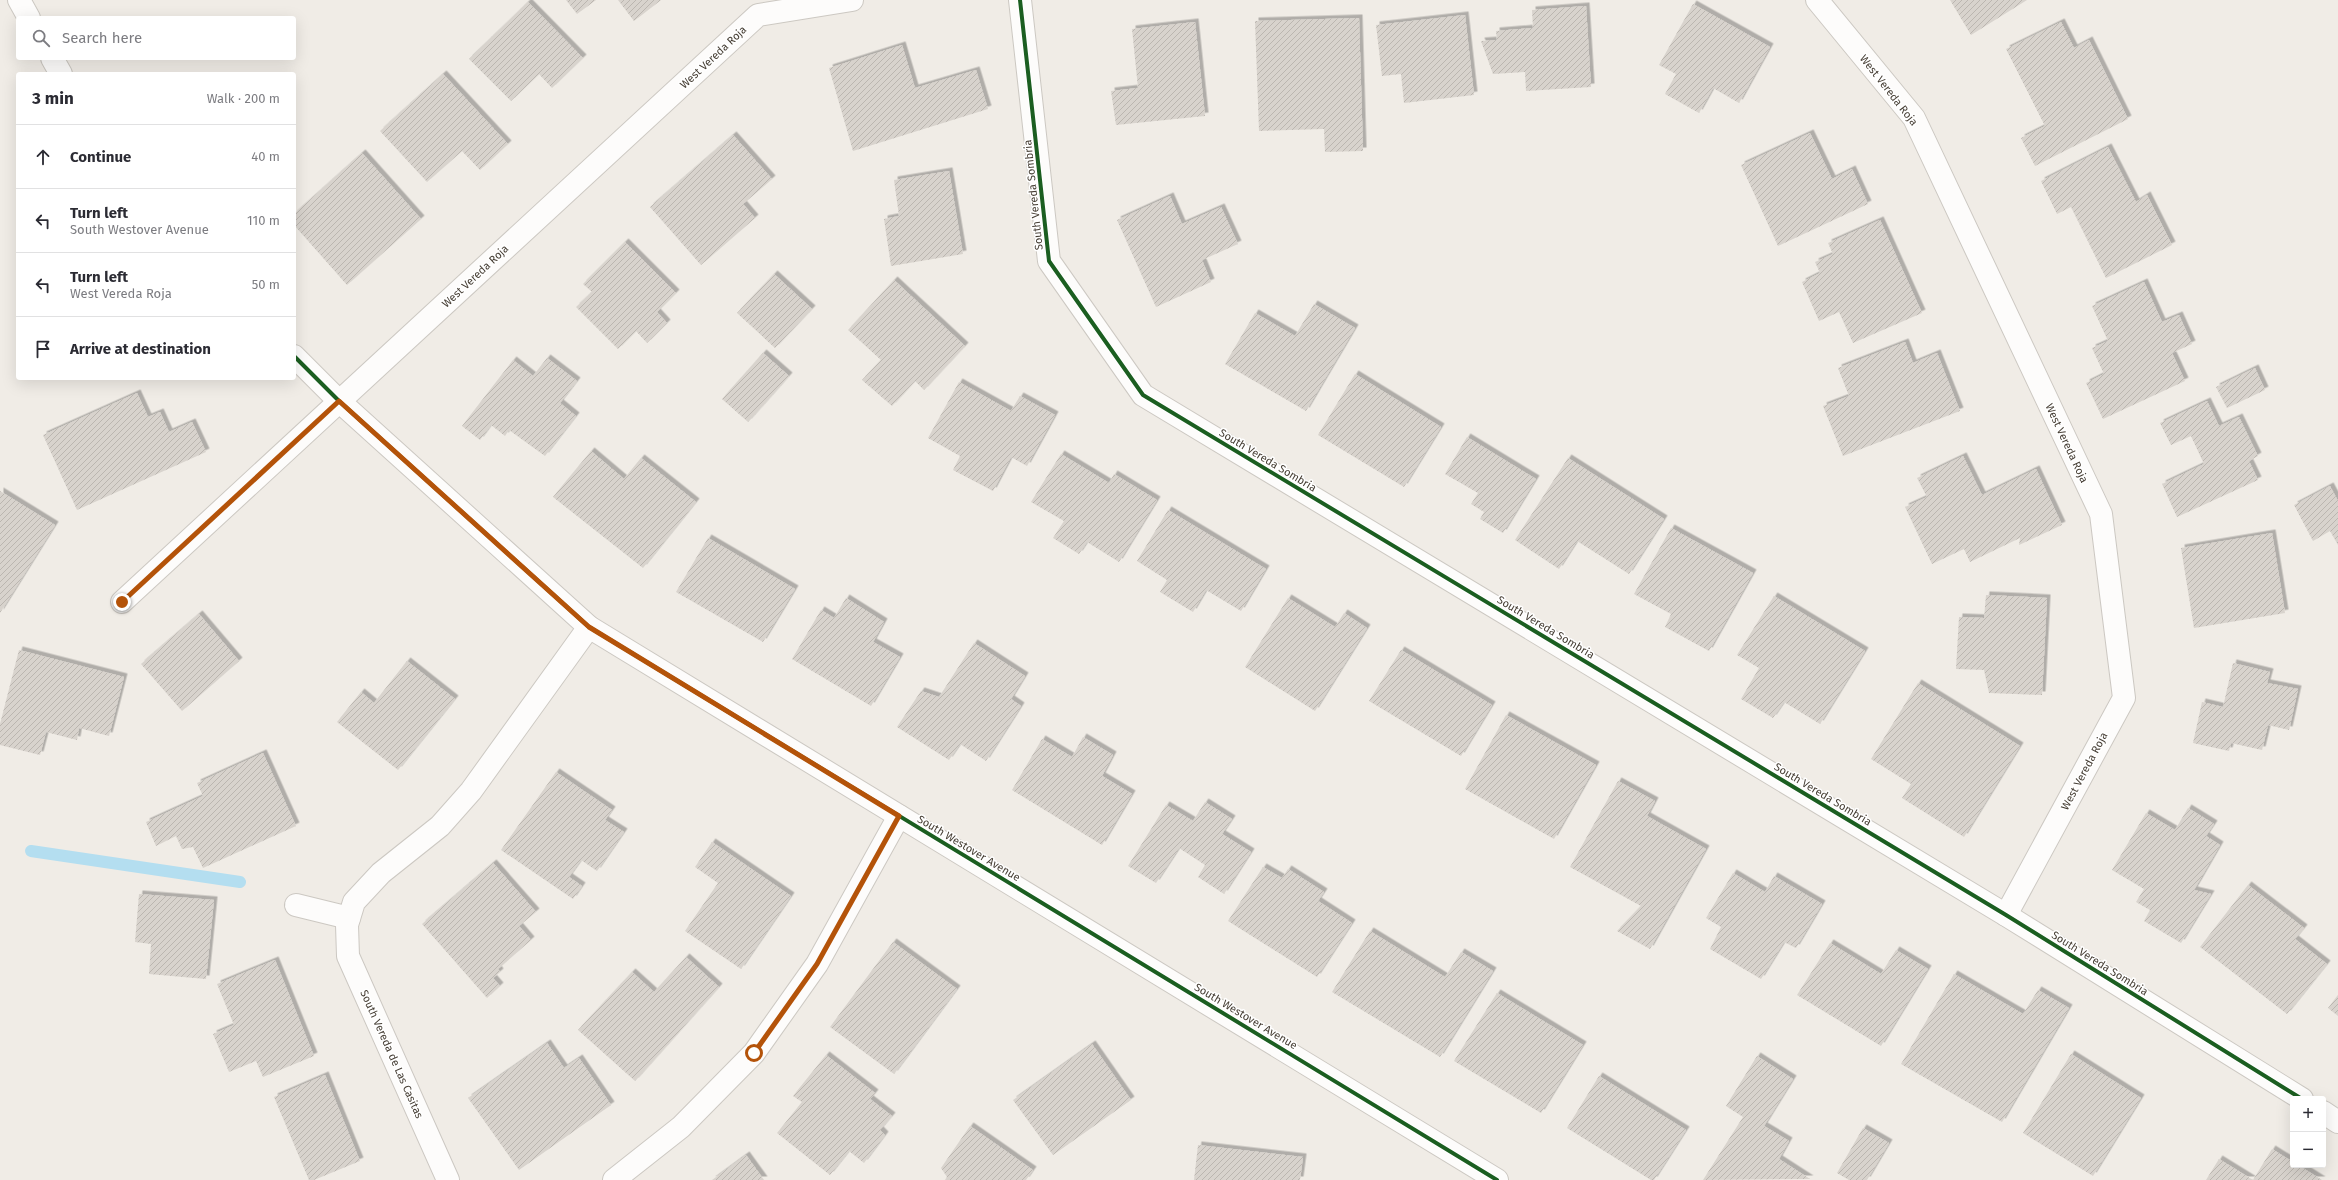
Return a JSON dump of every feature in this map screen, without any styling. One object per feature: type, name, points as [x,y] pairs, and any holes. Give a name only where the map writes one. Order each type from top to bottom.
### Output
[{"type":"street","points":[[19,0],[28,16]]},
{"type":"street","name":"West Vereda Roja","points":[[122,602],[758,15],[852,0]]},
{"type":"street","name":"South Vereda Sombria","points":[[1020,0],[1049,261],[1143,395],[2006,915],[2297,1096]]},
{"type":"street","name":"West Vereda Roja","points":[[1817,0],[1914,118],[2101,514],[2124,698],[2006,915]]},
{"type":"street","points":[[53,60],[60,72]]},
{"type":"street","name":"South Westover Avenue","points":[[296,358],[339,401],[589,627],[1497,1180]]},
{"type":"street","points":[[296,905],[348,921],[354,902],[381,873],[440,826],[471,791],[589,627]]},
{"type":"street","points":[[614,1180],[681,1128],[754,1053],[817,964],[899,816]]},
{"type":"street","name":"South Vereda de Las Casitas","points":[[348,921],[348,956],[448,1180]]},
{"type":"street","points":[[2326,1114],[2338,1122]]},
{"type":"building","points":[[566,0],[596,0],[577,14]]},
{"type":"building","points":[[618,0],[661,0],[634,21]]},
{"type":"building","points":[[1950,0],[2027,0],[1971,35]]},
{"type":"building","points":[[528,2],[583,58],[552,88],[539,74],[511,101],[469,59]]},
{"type":"building","points":[[1693,4],[1770,47],[1739,103],[1713,88],[1699,113],[1665,94],[1676,74],[1659,65]]},
{"type":"building","points":[[1586,6],[1591,87],[1526,91],[1525,72],[1493,74],[1481,41],[1497,40],[1496,31],[1533,28],[1532,10]]},
{"type":"building","points":[[1465,15],[1474,95],[1404,103],[1401,74],[1382,76],[1376,25]]},
{"type":"building","points":[[1359,18],[1363,151],[1325,152],[1324,129],[1259,131],[1255,21]]},
{"type":"building","points":[[1195,22],[1205,116],[1116,125],[1111,91],[1138,88],[1132,29]]},
{"type":"building","points":[[2061,22],[2074,48],[2089,40],[2128,119],[2035,166],[2021,138],[2045,126],[2006,49]]},
{"type":"building","points":[[902,45],[915,88],[976,70],[988,109],[853,151],[829,68]]},
{"type":"building","points":[[443,74],[508,144],[480,170],[462,151],[427,182],[380,131]]},
{"type":"building","points":[[1810,133],[1832,179],[1852,169],[1868,204],[1778,246],[1741,165]]},
{"type":"building","points":[[733,135],[772,179],[743,204],[755,218],[701,265],[650,207]]},
{"type":"building","points":[[2108,147],[2136,202],[2147,195],[2172,245],[2106,278],[2071,207],[2057,214],[2041,181]]},
{"type":"building","points":[[362,153],[421,219],[347,285],[296,227],[296,212]]},
{"type":"building","points":[[949,171],[963,254],[891,266],[884,219],[899,216],[894,180]]},
{"type":"building","points":[[1170,196],[1182,224],[1221,207],[1238,244],[1202,260],[1211,282],[1156,307],[1117,220]]},
{"type":"building","points":[[1880,220],[1922,313],[1853,343],[1839,312],[1819,321],[1802,282],[1820,273],[1815,262],[1833,254],[1828,243]]},
{"type":"building","points":[[625,242],[676,293],[657,312],[667,323],[647,343],[636,331],[618,349],[576,307],[592,292],[583,284]]},
{"type":"building","points":[[774,274],[812,309],[775,348],[737,313]]},
{"type":"building","points":[[894,280],[965,346],[924,390],[915,381],[892,406],[862,380],[881,360],[848,330]]},
{"type":"building","points":[[2144,282],[2162,322],[2179,315],[2192,344],[2172,353],[2185,381],[2103,419],[2086,383],[2104,374],[2092,348],[2108,341],[2092,306]]},
{"type":"building","points":[[1314,304],[1355,328],[1306,411],[1225,364],[1255,313],[1295,336]]},
{"type":"building","points":[[1905,342],[1913,363],[1937,353],[1960,411],[1843,456],[1823,406],[1849,396],[1838,368]]},
{"type":"building","points":[[763,353],[789,376],[748,422],[722,399]]},
{"type":"building","points":[[547,358],[577,381],[560,403],[576,416],[545,456],[509,430],[505,436],[491,425],[480,440],[462,426],[513,360],[533,376]]},
{"type":"building","points":[[2255,368],[2265,390],[2227,408],[2216,387]]},
{"type":"building","points":[[1355,374],[1441,427],[1404,487],[1318,435]]},
{"type":"building","points":[[959,382],[1011,411],[1020,396],[1055,415],[1027,466],[1011,457],[993,491],[953,470],[960,456],[928,438]]},
{"type":"building","points":[[137,393],[148,417],[160,412],[169,432],[192,422],[206,452],[77,510],[43,435]]},
{"type":"building","points":[[2207,401],[2219,426],[2239,417],[2258,456],[2249,461],[2258,480],[2177,517],[2162,484],[2204,464],[2191,436],[2171,445],[2160,423]]},
{"type":"building","points":[[1467,437],[1536,479],[1503,533],[1480,519],[1484,512],[1471,504],[1478,493],[1445,474]]},
{"type":"building","points":[[591,451],[624,479],[641,458],[696,502],[643,568],[553,497]]},
{"type":"building","points":[[1061,454],[1109,483],[1114,474],[1157,500],[1119,562],[1087,542],[1079,554],[1053,538],[1064,521],[1031,502]]},
{"type":"building","points":[[1963,456],[1982,495],[2036,469],[2062,525],[2019,545],[2020,538],[1970,562],[1964,549],[1932,564],[1905,507],[1927,497],[1917,478]]},
{"type":"building","points":[[1568,458],[1664,519],[1629,574],[1577,541],[1559,569],[1515,540]]},
{"type":"building","points":[[2330,486],[2338,501],[2338,545],[2330,531],[2313,541],[2294,505]]},
{"type":"building","points":[[0,491],[55,525],[0,613]]},
{"type":"building","points":[[1168,510],[1266,569],[1241,611],[1206,590],[1193,612],[1160,592],[1167,580],[1137,561]]},
{"type":"building","points":[[1671,528],[1753,573],[1709,651],[1665,627],[1671,614],[1634,594]]},
{"type":"building","points":[[2272,533],[2285,613],[2194,628],[2181,548]]},
{"type":"building","points":[[708,538],[795,589],[763,642],[676,592]]},
{"type":"building","points":[[1986,595],[2047,598],[2042,695],[1989,693],[1984,670],[1956,669],[1959,617],[1984,618]]},
{"type":"building","points":[[1774,596],[1865,651],[1820,724],[1784,702],[1773,718],[1741,699],[1759,668],[1737,655]]},
{"type":"building","points":[[846,598],[884,622],[873,642],[900,657],[871,706],[792,659],[821,610],[834,618]]},
{"type":"building","points":[[1288,598],[1335,627],[1344,613],[1367,628],[1315,711],[1245,667]]},
{"type":"building","points":[[199,614],[239,661],[182,711],[141,664]]},
{"type":"building","points":[[974,643],[1025,676],[1011,699],[1021,706],[986,761],[960,744],[949,760],[897,727],[921,691],[939,697]]},
{"type":"building","points":[[19,650],[124,677],[109,736],[79,728],[77,740],[46,732],[40,755],[0,745],[0,724]]},
{"type":"building","points":[[1401,650],[1492,705],[1461,756],[1369,701]]},
{"type":"building","points":[[407,661],[455,699],[398,770],[337,722],[361,692],[374,703]]},
{"type":"building","points":[[2233,663],[2270,672],[2267,683],[2298,689],[2289,730],[2268,725],[2262,750],[2231,743],[2229,751],[2193,743],[2202,702],[2223,707]]},
{"type":"building","points":[[1918,683],[2020,746],[1964,837],[1902,798],[1911,784],[1871,759]]},
{"type":"building","points":[[1506,715],[1596,765],[1554,839],[1465,789]]},
{"type":"building","points":[[1083,737],[1113,755],[1102,776],[1132,794],[1102,845],[1012,790],[1042,739],[1072,757]]},
{"type":"building","points":[[263,753],[296,826],[203,868],[193,847],[182,849],[176,836],[156,846],[146,822],[203,796],[197,783]]},
{"type":"building","points":[[556,772],[612,810],[605,820],[624,832],[597,871],[581,860],[569,877],[582,886],[573,899],[501,850]]},
{"type":"building","points":[[1618,781],[1655,801],[1647,816],[1706,849],[1650,949],[1617,931],[1641,906],[1570,867]]},
{"type":"building","points":[[1205,802],[1232,819],[1222,834],[1251,852],[1224,894],[1198,877],[1205,865],[1179,848],[1156,883],[1128,866],[1166,805],[1193,821]]},
{"type":"building","points":[[2188,808],[2214,824],[2206,836],[2220,845],[2194,890],[2211,894],[2181,943],[2144,921],[2150,910],[2136,902],[2144,889],[2112,870],[2146,813],[2175,830]]},
{"type":"building","points":[[712,842],[791,896],[741,969],[685,931],[718,883],[695,867]]},
{"type":"building","points":[[493,863],[536,912],[519,926],[531,940],[498,969],[500,972],[493,978],[500,986],[487,998],[422,924]]},
{"type":"building","points":[[1263,867],[1282,878],[1288,869],[1324,892],[1318,901],[1352,923],[1317,977],[1228,921]]},
{"type":"building","points":[[1733,873],[1765,892],[1774,876],[1822,904],[1796,948],[1784,942],[1761,979],[1710,949],[1721,927],[1706,918]]},
{"type":"building","points":[[2248,885],[2304,928],[2295,939],[2327,964],[2287,1014],[2200,947]]},
{"type":"building","points":[[139,894],[214,900],[206,979],[149,974],[151,944],[135,942]]},
{"type":"building","points":[[1370,931],[1445,977],[1461,952],[1493,971],[1440,1057],[1332,992]]},
{"type":"building","points":[[893,942],[957,989],[894,1074],[830,1027]]},
{"type":"building","points":[[1830,943],[1881,974],[1896,950],[1928,969],[1881,1046],[1797,995]]},
{"type":"building","points":[[686,957],[719,987],[635,1081],[578,1030],[632,972],[654,992]]},
{"type":"building","points":[[275,960],[314,1056],[263,1077],[256,1061],[229,1072],[213,1034],[234,1025],[217,984]]},
{"type":"building","points":[[1954,974],[2023,1014],[2038,990],[2069,1008],[2002,1122],[1901,1064]]},
{"type":"building","points":[[1497,993],[1583,1045],[1541,1113],[1454,1061]]},
{"type":"building","points":[[2338,995],[2338,1016],[2328,1008]]},
{"type":"building","points":[[547,1043],[564,1068],[579,1058],[611,1105],[519,1170],[468,1098]]},
{"type":"building","points":[[1092,1044],[1131,1100],[1053,1155],[1013,1100]]},
{"type":"building","points":[[2071,1054],[2141,1098],[2093,1176],[2023,1133]]},
{"type":"building","points":[[826,1055],[875,1093],[870,1099],[892,1116],[880,1130],[885,1135],[864,1163],[849,1151],[830,1175],[777,1133],[802,1102],[793,1096]]},
{"type":"building","points":[[1757,1056],[1793,1079],[1764,1126],[1789,1141],[1779,1159],[1810,1179],[1703,1180],[1743,1117],[1726,1106]]},
{"type":"building","points":[[325,1075],[360,1161],[314,1180],[309,1180],[274,1097]]},
{"type":"building","points":[[1599,1076],[1686,1130],[1654,1180],[1651,1180],[1567,1128]]},
{"type":"building","points":[[970,1126],[1033,1170],[1026,1180],[945,1180],[947,1177],[941,1168]]},
{"type":"building","points":[[1863,1128],[1889,1143],[1867,1180],[1849,1180],[1837,1173]]},
{"type":"building","points":[[1198,1145],[1303,1157],[1300,1180],[1194,1180]]},
{"type":"building","points":[[2272,1149],[2290,1160],[2290,1168],[2303,1168],[2322,1180],[2253,1180]]},
{"type":"building","points":[[746,1155],[764,1180],[712,1180]]},
{"type":"building","points":[[2219,1159],[2253,1180],[2206,1180]]},
{"type":"waterway","points":[[31,851],[240,882]]},
{"type":"cycle path","points":[[1020,0],[1049,261],[1143,395],[2006,915],[2297,1096]]},
{"type":"cycle path","points":[[296,358],[339,401],[589,627],[1497,1180]]},
{"type":"route","points":[[122,602],[339,401],[589,627],[899,816],[817,964],[754,1053]]}]
